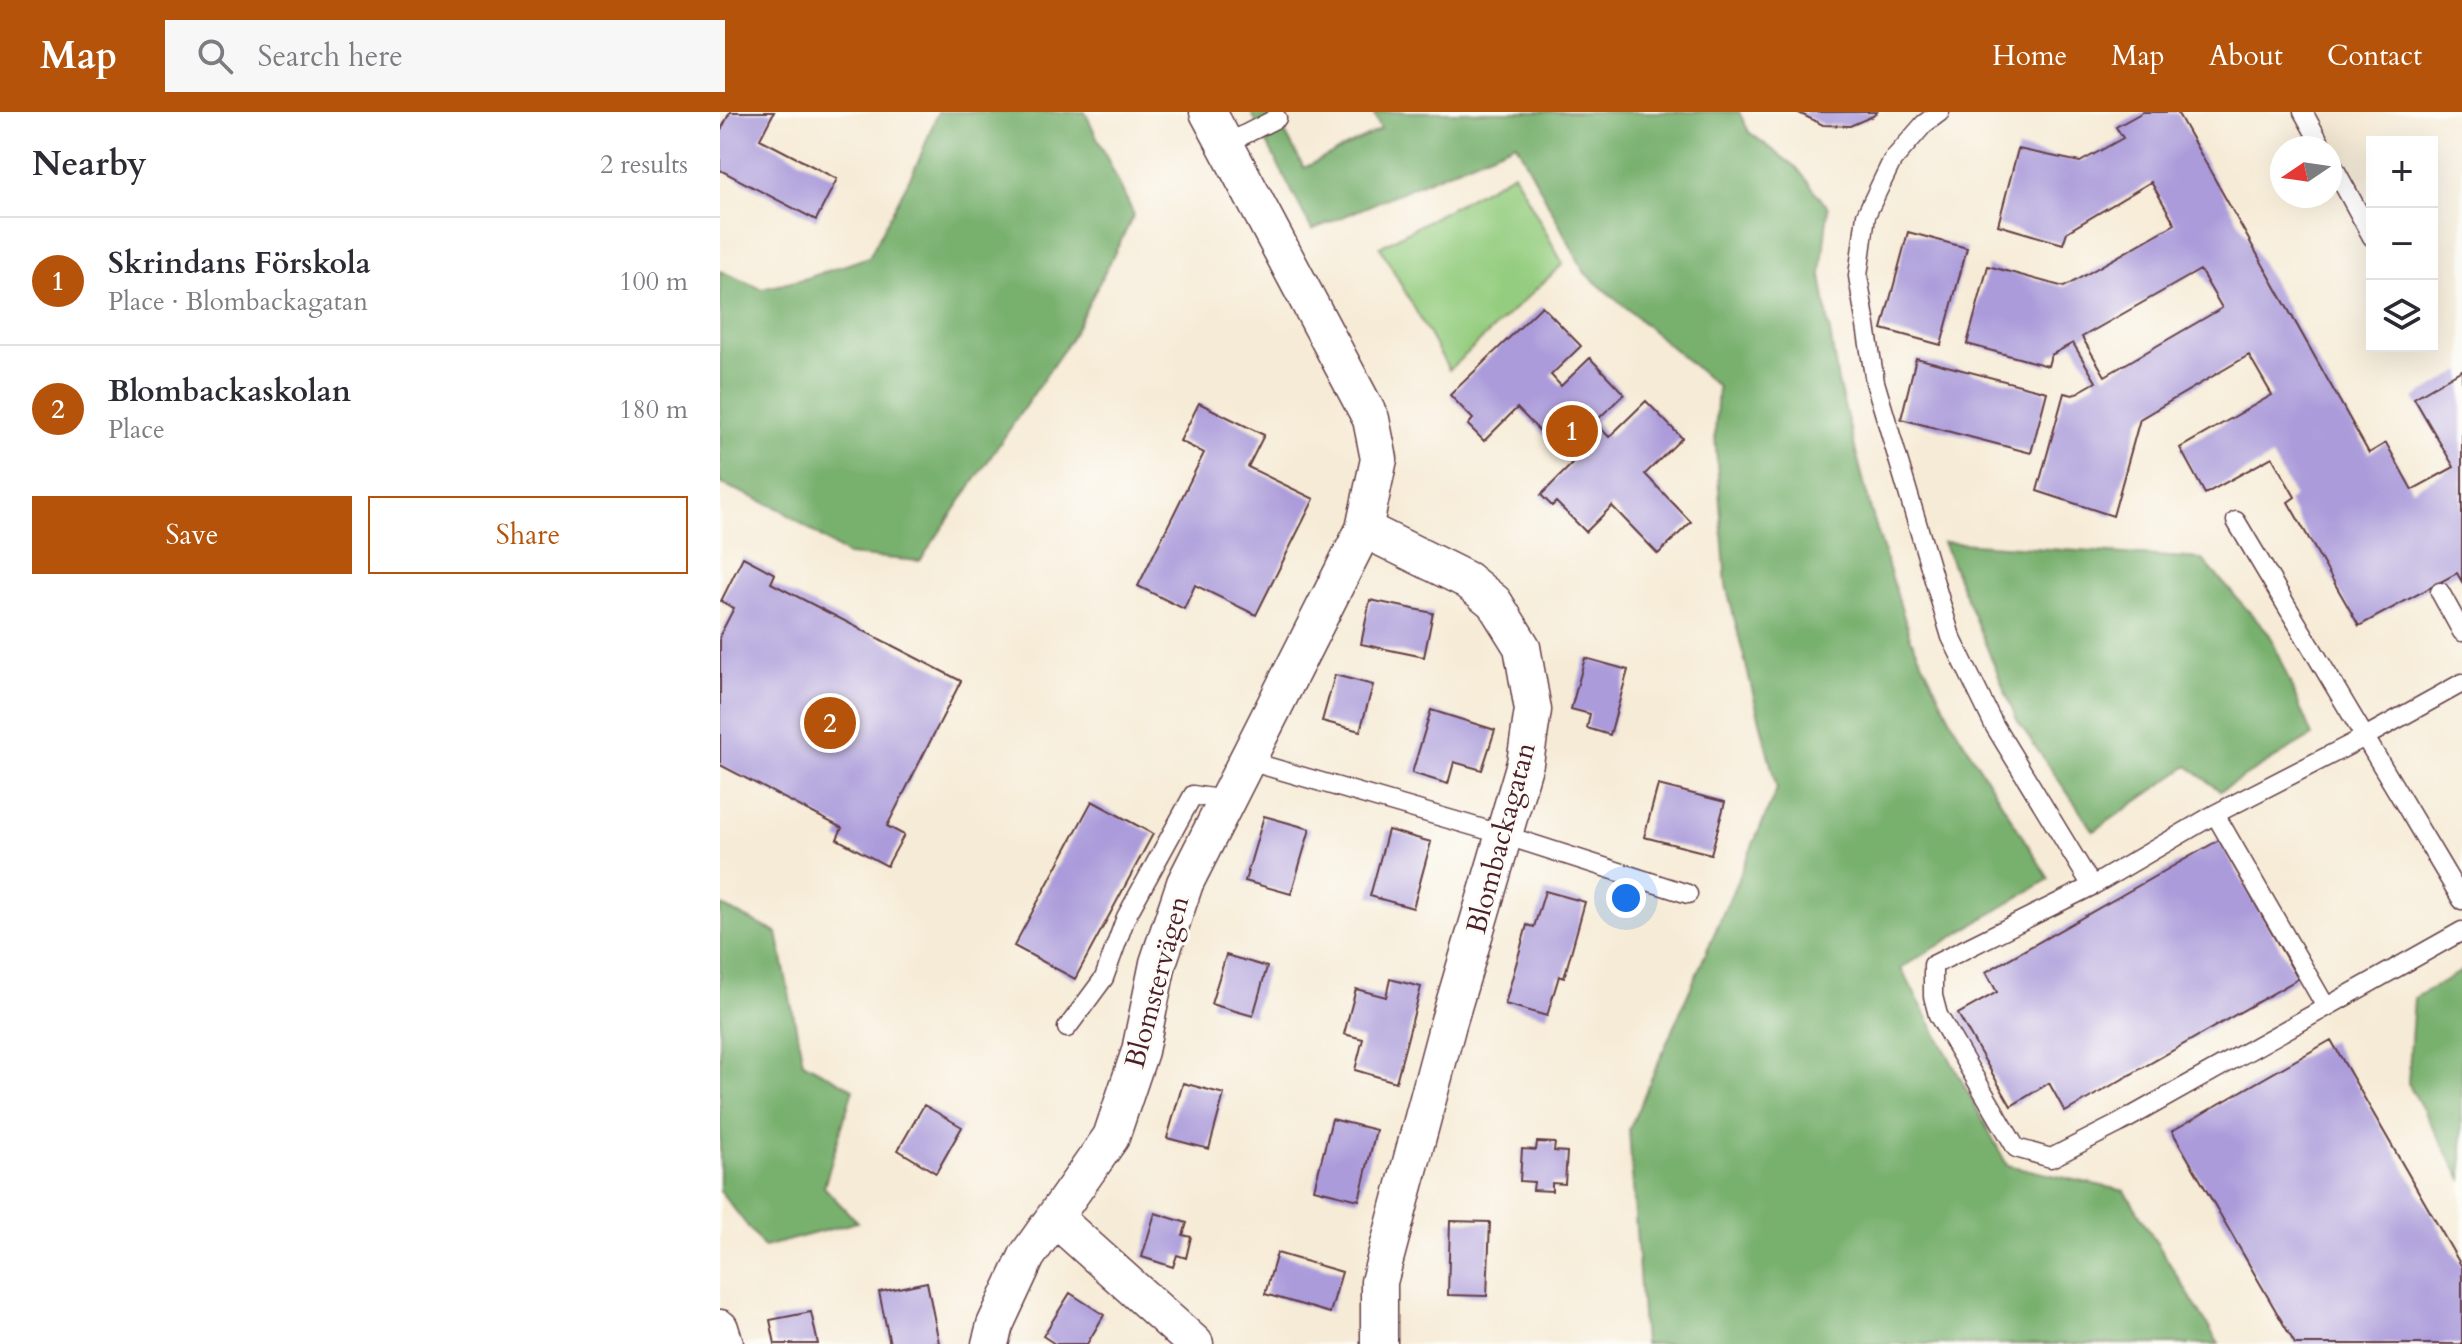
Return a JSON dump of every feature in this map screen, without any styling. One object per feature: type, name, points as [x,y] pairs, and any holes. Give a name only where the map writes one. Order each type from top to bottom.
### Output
[{"type":"street","points":[[1208,112],[1371,419],[1379,459],[1364,529]]},
{"type":"street","name":"Blomstervägen","points":[[990,1344],[995,1325],[1027,1256],[1111,1137],[1140,1051],[1158,963],[1185,883],[1364,529]]},
{"type":"street","name":"Blombackagatan","points":[[1364,529],[1467,580],[1494,602],[1522,647],[1533,710],[1525,763],[1448,1024],[1379,1282],[1379,1344]]},
{"type":"street","points":[[1055,1218],[1195,1344]]},
{"type":"street","points":[[720,1328],[725,1344]]},
{"type":"lane","points":[[1940,112],[1924,124],[1892,161],[1866,215],[1858,276],[1875,382],[1951,637],[1994,725],[2092,886]]},
{"type":"lane","points":[[2303,112],[2316,136]]},
{"type":"lane","points":[[1226,144],[1277,118]]},
{"type":"lane","points":[[2342,182],[2366,226]]},
{"type":"lane","points":[[2236,521],[2462,900]]},
{"type":"lane","points":[[2440,592],[2462,632]]},
{"type":"lane","points":[[2462,683],[2215,814],[2092,886],[1933,965],[1933,996],[1938,1015],[2016,1148],[2051,1158],[2462,931]]},
{"type":"lane","points":[[1245,760],[1504,835],[1688,894]]},
{"type":"lane","points":[[1067,1028],[1104,978],[1126,917],[1193,795],[1225,800]]},
{"type":"lane","points":[[2215,814],[2326,1007]]},
{"type":"green space","points":[[938,112],[1085,112],[1134,215],[1070,340],[920,561],[847,555],[780,509],[720,483],[720,271],[762,289],[804,279],[869,257],[918,162]]},
{"type":"green space","points":[[1251,112],[1274,112],[1304,168],[1381,129],[1373,112],[1739,112],[1749,132],[1797,168],[1828,208],[1821,275],[1838,382],[1871,510],[1910,637],[1954,726],[2049,879],[1901,968],[2007,1165],[2125,1191],[2219,1344],[1644,1344],[1629,1130],[1777,789],[1726,585],[1715,435],[1718,387],[1585,273],[1516,143],[1312,230]]},
{"type":"green space","points":[[1514,173],[1563,264],[1449,370],[1380,247]]},
{"type":"green space","points":[[1943,542],[2202,559],[2270,635],[2312,736],[2220,791],[2188,766],[2094,831],[2017,720]]},
{"type":"green space","points":[[720,905],[777,933],[803,1062],[853,1089],[824,1187],[857,1222],[764,1247],[720,1191]]},
{"type":"green space","points":[[2462,971],[2462,1179],[2408,1083],[2414,998]]},
{"type":"building","points":[[730,112],[774,112],[760,139],[837,179],[816,220],[720,170],[720,132]]},
{"type":"building","points":[[1797,112],[1877,112],[1850,126],[1823,125]]},
{"type":"building","points":[[2143,112],[2177,112],[2369,453],[2386,443],[2412,490],[2454,467],[2414,398],[2462,370],[2462,582],[2457,573],[2359,626],[2288,502],[2295,497],[2272,457],[2205,494],[2180,448],[2272,395],[2249,355],[2140,419],[2113,516],[2037,491],[2064,393],[2073,395],[2096,382],[2073,343],[2051,355],[2048,366],[1967,344],[1988,266],[2064,287],[2175,224],[2151,182],[2067,232],[2063,244],[1998,225],[2018,149],[2080,162],[2123,138],[2116,127]],"holes":[[[2200,270],[2222,308],[2105,376],[2082,337]]]},
{"type":"building","points":[[1908,232],[1967,248],[1941,345],[1882,329]]},
{"type":"building","points":[[1542,306],[1581,346],[1551,375],[1561,386],[1590,358],[1624,394],[1595,422],[1609,437],[1646,401],[1682,438],[1645,474],[1691,522],[1658,554],[1612,506],[1586,532],[1556,502],[1552,506],[1541,495],[1572,464],[1517,408],[1484,441],[1468,425],[1473,419],[1450,395]]},
{"type":"building","points":[[1916,358],[2047,392],[2031,453],[1901,419]]},
{"type":"building","points":[[1199,403],[1264,435],[1248,467],[1314,499],[1256,615],[1195,585],[1184,609],[1138,586],[1204,453],[1180,441]]},
{"type":"building","points":[[743,557],[775,574],[771,583],[961,681],[887,826],[904,835],[887,866],[837,839],[842,828],[720,765],[720,635],[734,608],[721,601]]},
{"type":"building","points":[[1370,600],[1433,613],[1424,657],[1361,644]]},
{"type":"building","points":[[1585,658],[1628,670],[1610,735],[1587,728],[1590,714],[1571,709]]},
{"type":"building","points":[[1335,675],[1373,685],[1360,731],[1322,721]]},
{"type":"building","points":[[1431,710],[1495,730],[1482,770],[1454,762],[1448,784],[1412,773]]},
{"type":"building","points":[[1658,785],[1725,802],[1711,854],[1644,837]]},
{"type":"building","points":[[1092,801],[1153,834],[1075,979],[1014,946]]},
{"type":"building","points":[[1264,816],[1310,829],[1291,894],[1245,881]]},
{"type":"building","points":[[1388,830],[1431,842],[1413,908],[1370,896]]},
{"type":"building","points":[[2219,840],[2298,979],[2065,1112],[2049,1083],[2011,1106],[1958,1014],[1997,992],[1986,972]]},
{"type":"building","points":[[1545,891],[1585,902],[1564,978],[1559,976],[1547,1016],[1505,1004],[1527,925],[1534,927]]},
{"type":"building","points":[[1226,955],[1267,967],[1253,1016],[1211,1004]]},
{"type":"building","points":[[1390,979],[1421,987],[1396,1082],[1355,1070],[1363,1039],[1344,1034],[1356,989],[1386,997]]},
{"type":"building","points":[[2331,1040],[2462,1267],[2462,1344],[2295,1344],[2172,1131]]},
{"type":"building","points":[[1183,1083],[1224,1094],[1209,1149],[1167,1138]]},
{"type":"building","points":[[924,1105],[962,1127],[936,1173],[898,1150]]},
{"type":"building","points":[[1332,1119],[1376,1130],[1359,1200],[1314,1189]]},
{"type":"building","points":[[1537,1142],[1555,1143],[1554,1151],[1567,1152],[1565,1184],[1552,1183],[1552,1191],[1533,1190],[1534,1182],[1520,1181],[1522,1149],[1536,1150]]},
{"type":"building","points":[[1155,1213],[1187,1223],[1183,1235],[1191,1237],[1186,1258],[1177,1255],[1173,1267],[1142,1257]]},
{"type":"building","points":[[1450,1221],[1490,1222],[1487,1296],[1448,1295]]},
{"type":"building","points":[[1277,1253],[1342,1272],[1330,1313],[1265,1294]]},
{"type":"building","points":[[927,1282],[939,1343],[890,1344],[879,1292]]},
{"type":"building","points":[[1070,1293],[1104,1315],[1087,1344],[1055,1344],[1043,1336]]},
{"type":"building","points":[[811,1312],[818,1344],[775,1344],[770,1320]]},
{"type":"place","name":"Skrindans Förskola","points":[[1572,431]]},
{"type":"place","name":"Blombackaskolan","points":[[830,723]]}]
